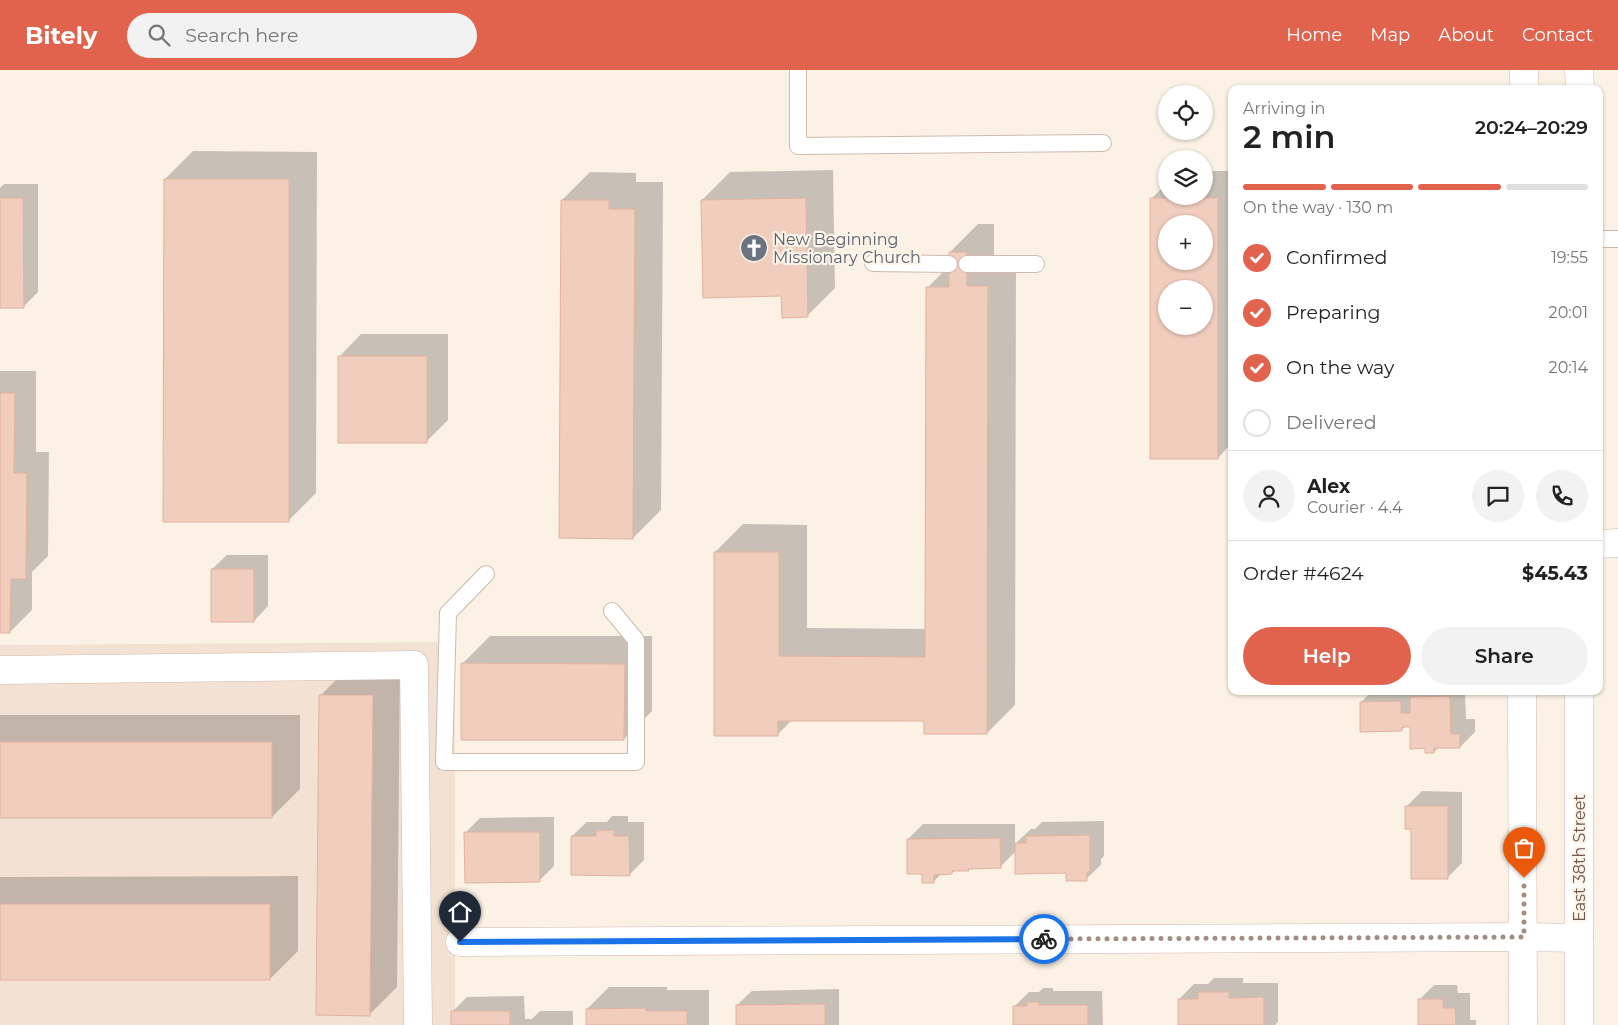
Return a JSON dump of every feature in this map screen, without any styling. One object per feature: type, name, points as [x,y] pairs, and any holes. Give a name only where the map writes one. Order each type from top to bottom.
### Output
[{"type":"street","points":[[1524,70],[1524,85]]},
{"type":"street","points":[[1579,70],[1580,85]]},
{"type":"street","points":[[1603,544],[1618,543]]},
{"type":"street","points":[[0,670],[414,665],[418,1025]]},
{"type":"street","points":[[1522,695],[1523,1025]]},
{"type":"street","name":"East 38th Street","points":[[1578,695],[1579,1025]]},
{"type":"street","points":[[460,942],[1579,938]]},
{"type":"lane","points":[[798,70],[798,146],[1103,143]]},
{"type":"lane","points":[[1603,239],[1618,239]]},
{"type":"lane","points":[[873,263],[949,264]]},
{"type":"lane","points":[[967,264],[1036,264]]},
{"type":"lane","points":[[486,574],[448,613],[444,762],[636,762],[636,640],[612,611]]},
{"type":"shaded area","points":[[455,642],[455,1025],[0,1025],[0,645]]},
{"type":"building","points":[[164,179],[289,179],[289,522],[163,522]]},
{"type":"building","points":[[0,198],[23,198],[24,308],[0,308]]},
{"type":"building","name":"New Beginning Missionary Church","points":[[806,198],[808,317],[782,318],[781,296],[703,298],[701,200]]},
{"type":"building","points":[[1150,198],[1158,198],[1158,205],[1213,205],[1213,198],[1218,198],[1218,459],[1150,459]]},
{"type":"building","points":[[561,200],[609,200],[609,209],[635,209],[633,539],[559,538]]},
{"type":"building","points":[[949,252],[967,252],[967,286],[988,286],[987,734],[924,734],[924,721],[778,721],[778,736],[714,736],[714,552],[779,552],[779,656],[925,657],[926,287],[949,287]]},
{"type":"building","points":[[338,356],[427,356],[427,443],[338,443]]},
{"type":"building","points":[[0,393],[15,393],[14,473],[27,473],[26,579],[11,579],[10,633],[0,633]]},
{"type":"building","points":[[211,569],[254,569],[254,622],[211,622]]},
{"type":"building","points":[[461,663],[625,664],[624,740],[461,740]]},
{"type":"building","points":[[319,695],[373,695],[370,1016],[316,1015]]},
{"type":"building","points":[[1450,696],[1451,734],[1460,734],[1460,748],[1434,748],[1434,753],[1425,753],[1425,748],[1410,749],[1410,727],[1402,727],[1402,731],[1360,732],[1360,702],[1401,701],[1401,713],[1410,713],[1410,697]]},
{"type":"building","points":[[0,742],[272,742],[272,818],[0,818]]},
{"type":"building","points":[[1405,806],[1448,806],[1448,879],[1411,879],[1411,829],[1405,829]]},
{"type":"building","points":[[614,830],[614,836],[629,836],[630,876],[571,875],[571,836],[596,836],[596,831]]},
{"type":"building","points":[[464,832],[540,832],[540,882],[465,883]]},
{"type":"building","points":[[1090,835],[1090,872],[1087,872],[1087,881],[1066,881],[1066,873],[1015,874],[1015,843],[1026,843],[1026,836]]},
{"type":"building","points":[[1000,838],[1001,868],[968,869],[969,871],[952,871],[952,874],[934,875],[934,883],[922,883],[922,874],[907,874],[907,839]]},
{"type":"building","points":[[0,904],[270,904],[270,980],[0,980]]},
{"type":"building","points":[[1198,992],[1229,992],[1229,998],[1264,997],[1264,1025],[1178,1025],[1178,999],[1198,999]]},
{"type":"building","points":[[1418,999],[1443,999],[1443,1008],[1455,1008],[1456,1025],[1418,1025]]},
{"type":"building","points":[[1027,1002],[1039,1002],[1039,1005],[1088,1005],[1088,1025],[1013,1025],[1013,1006],[1027,1006]]},
{"type":"building","points":[[825,1004],[825,1025],[736,1025],[736,1005]]},
{"type":"building","points":[[646,1008],[646,1011],[687,1011],[687,1025],[586,1025],[586,1009]]},
{"type":"building","points":[[451,1011],[510,1011],[510,1025],[451,1025]]},
{"type":"way so far","points":[[1044,939],[1524,937],[1524,878]]},
{"type":"place","name":"New Beginning Missionary Church","points":[[754,248]]},
{"type":"route","points":[[460,942],[1044,939]]}]
